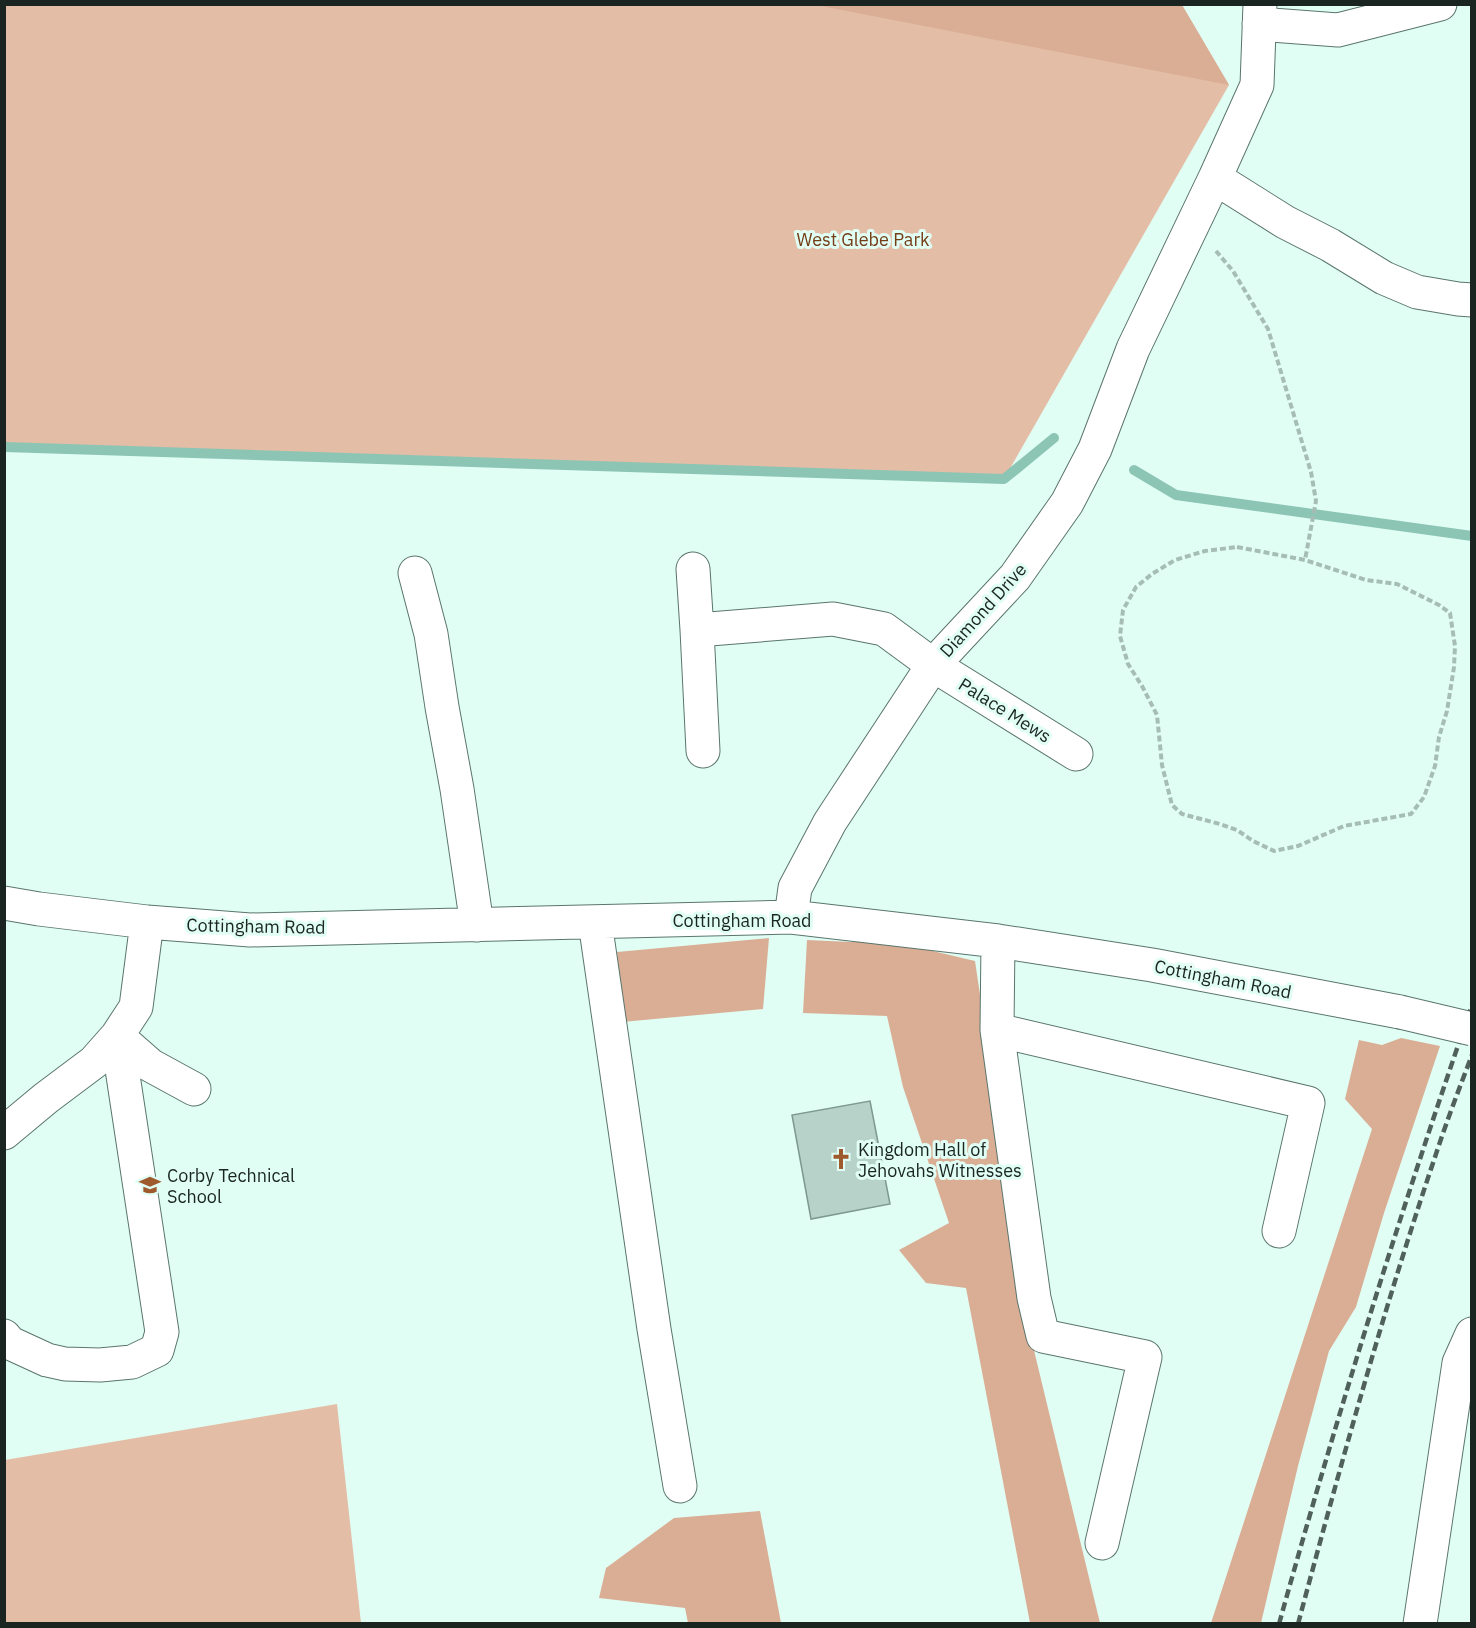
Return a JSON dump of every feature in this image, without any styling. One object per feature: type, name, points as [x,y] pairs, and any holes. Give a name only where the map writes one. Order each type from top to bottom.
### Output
[{"type":"street","points":[[1260,14],[1338,30],[1440,4]]},
{"type":"street","name":"Diamond Drive","points":[[791,917],[795,888],[830,822],[933,665],[1015,577],[1067,503],[1095,448],[1133,349],[1257,85],[1260,14]]},
{"type":"street","points":[[1215,178],[1285,222],[1330,245],[1384,278],[1417,292],[1472,300]]},
{"type":"street","points":[[693,569],[703,751]]},
{"type":"street","points":[[415,573],[431,634],[477,925]]},
{"type":"street","name":"Palace Mews","points":[[697,630],[833,620],[884,629],[933,665],[1076,754]]},
{"type":"street","name":"Cottingham Road","points":[[4,903],[147,922],[250,930],[791,917],[998,941],[1152,965],[1400,1012],[1472,1029]]},
{"type":"street","points":[[595,921],[654,1329],[680,1486]]},
{"type":"street","points":[[4,1133],[94,1062],[117,1036],[136,1007],[147,922]]},
{"type":"street","points":[[998,941],[996,1030],[1034,1298],[1042,1336],[1144,1357],[1102,1543]]},
{"type":"street","points":[[996,1030],[1308,1103],[1279,1231]]},
{"type":"street","points":[[117,1036],[150,1065],[194,1089]]},
{"type":"street","points":[[4,1336],[10,1343],[47,1360],[65,1364],[100,1365],[132,1362],[157,1350],[162,1332],[117,1036]]},
{"type":"street","points":[[1420,1623],[1459,1363],[1472,1334]]},
{"type":"path","points":[[1190,229],[1213,248],[1233,271],[1268,329],[1311,472],[1316,501],[1305,561]]},
{"type":"path","points":[[1237,547],[1305,561],[1366,580],[1397,584],[1439,605],[1450,614],[1455,646],[1454,667],[1435,766],[1424,797],[1411,814],[1344,826],[1298,846],[1274,850],[1252,841],[1237,830],[1182,814],[1172,805],[1162,765],[1157,714],[1128,664],[1120,636],[1123,610],[1136,587],[1175,560],[1205,551],[1237,547]]},
{"type":"green space","name":"West Glebe Park","points":[[5,5],[1182,5],[1229,85],[1004,479],[5,447]]},
{"type":"green space","points":[[337,1404],[361,1623],[5,1623],[5,1460]]},
{"type":"shaded area","points":[[816,5],[1182,5],[1229,85]]},
{"type":"shaded area","points":[[769,938],[763,1009],[622,1022],[617,952]]},
{"type":"shaded area","points":[[807,940],[895,942],[975,961],[1031,1338],[1100,1623],[1030,1623],[966,1288],[926,1283],[899,1250],[949,1223],[903,1087],[887,1016],[803,1013]]},
{"type":"shaded area","points":[[1401,1038],[1440,1046],[1384,1213],[1356,1307],[1329,1351],[1298,1466],[1261,1623],[1211,1623],[1372,1129],[1345,1099],[1359,1040],[1382,1045]]},
{"type":"shaded area","points":[[760,1511],[781,1623],[688,1623],[685,1608],[599,1598],[606,1568],[674,1518]]},
{"type":"building","name":"Kingdom Hall of Jehovahs Witnesses","points":[[870,1101],[890,1204],[811,1219],[792,1115]]},
{"type":"waterway","points":[[4,447],[1004,479],[1054,438]]},
{"type":"waterway","points":[[1134,470],[1176,495],[1472,536]]},
{"type":"railway","points":[[1279,1624],[1371,1313],[1472,1005]]},
{"type":"railway","points":[[1298,1624],[1380,1331],[1439,1144],[1472,1055]]},
{"type":"place","name":"Kingdom Hall of Jehovahs Witnesses","points":[[841,1159]]},
{"type":"place","name":"Corby Technical School","points":[[150,1185]]}]
